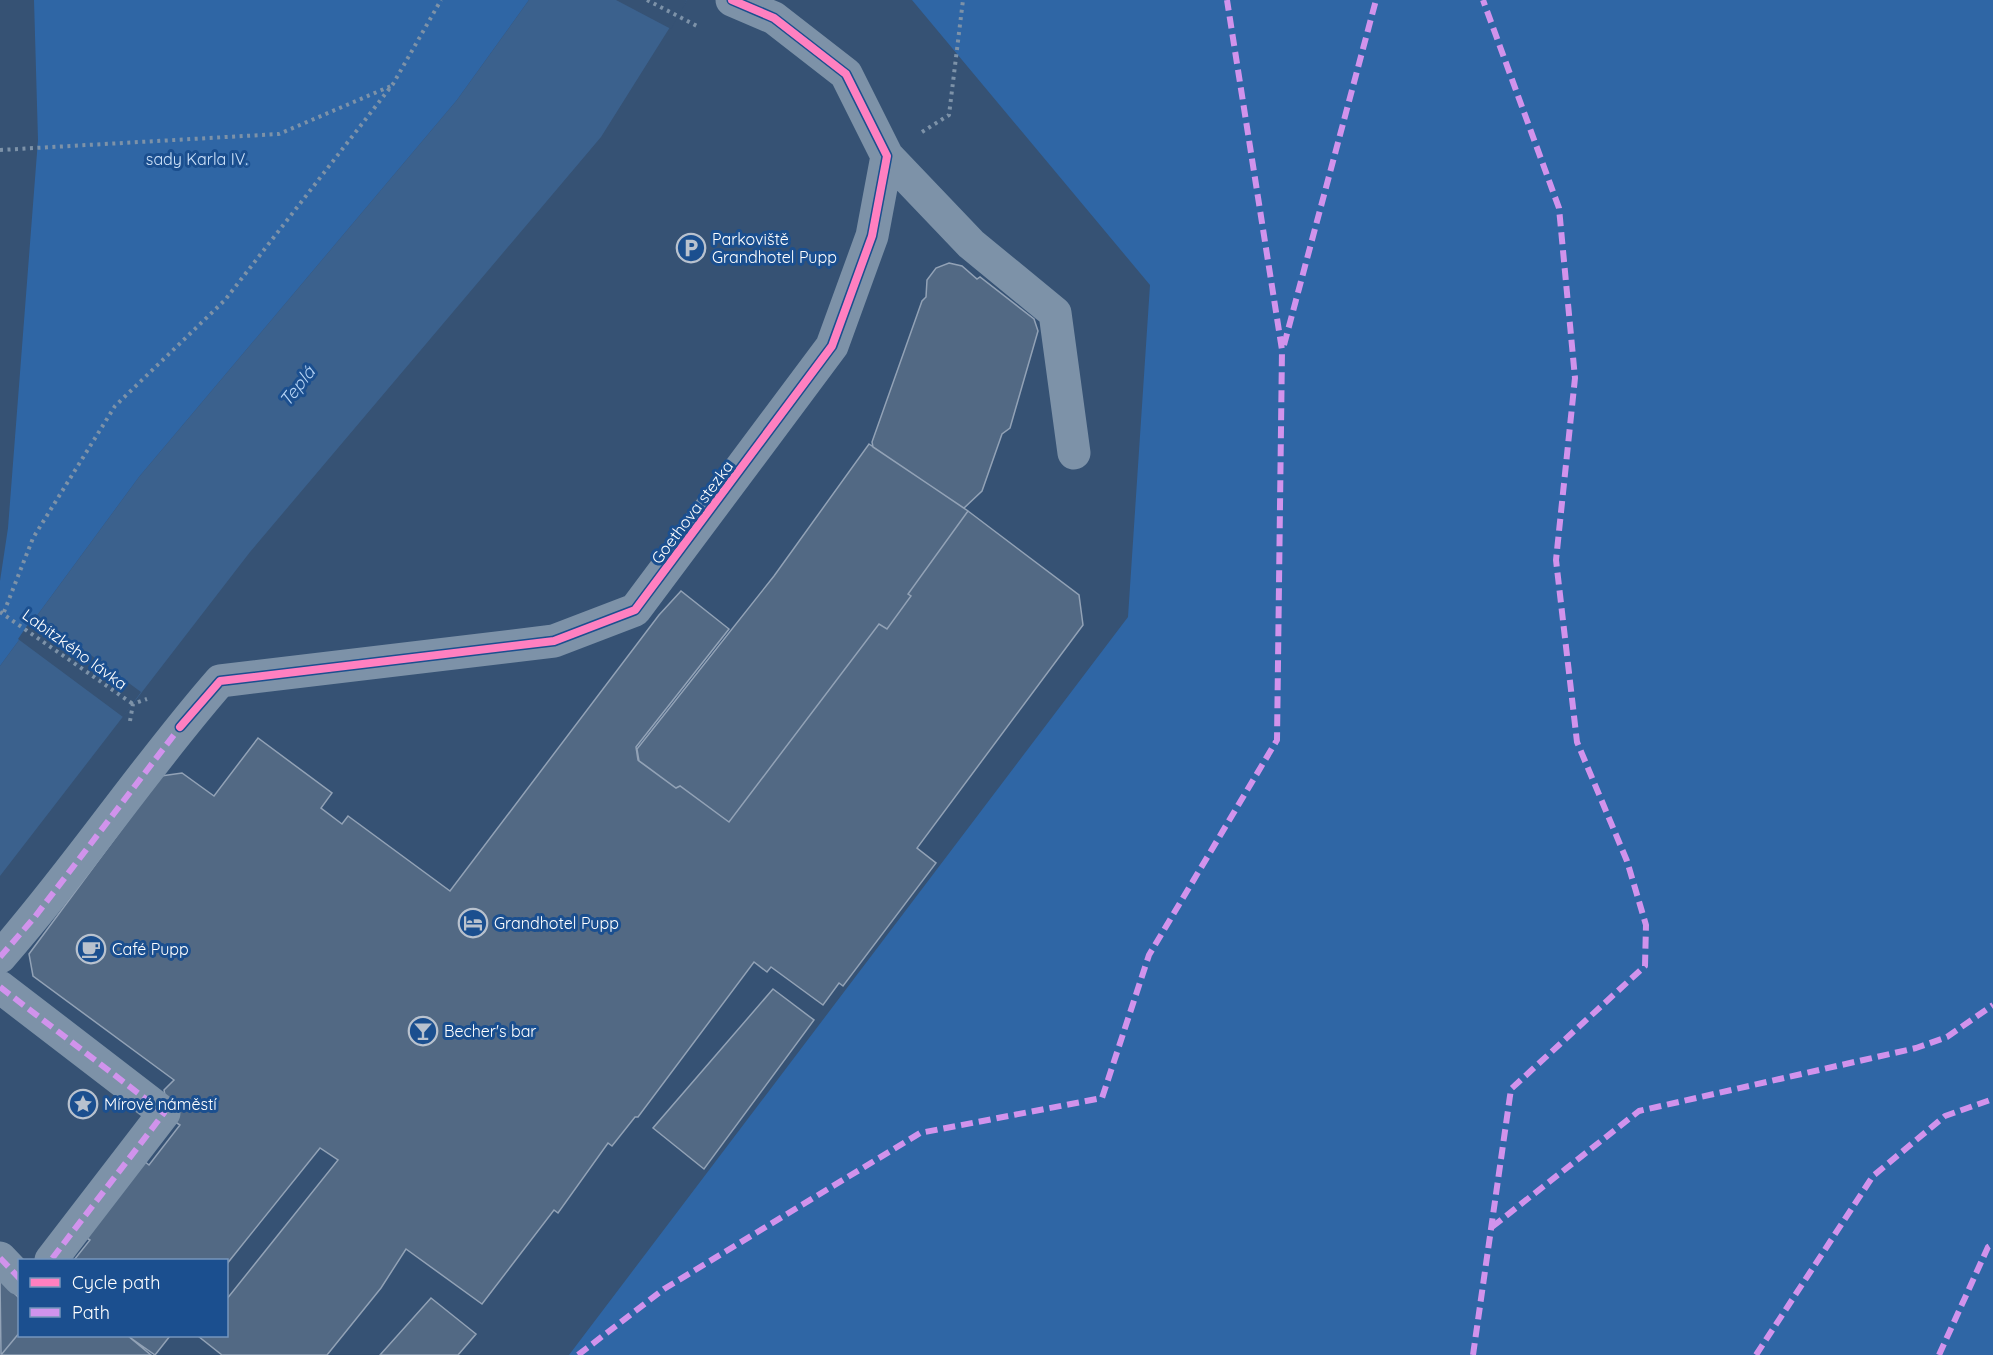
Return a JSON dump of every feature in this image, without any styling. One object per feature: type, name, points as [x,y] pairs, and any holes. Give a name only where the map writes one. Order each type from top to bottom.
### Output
[{"type":"street","points":[[732,0],[774,18],[846,74],[886,156],[971,244],[1055,313],[1074,453]]},
{"type":"street","name":"Goethova stezka","points":[[0,957],[34,918],[180,727],[220,681],[554,641],[635,610],[832,346],[872,236],[886,156]]},
{"type":"street","points":[[0,987],[164,1113],[52,1259]]},
{"type":"street","points":[[0,1258],[18,1277]]},
{"type":"path","points":[[2,612],[33,538],[115,406],[225,300],[393,84],[441,0]]},
{"type":"path","points":[[647,0],[708,32]]},
{"type":"path","points":[[886,156],[949,115],[963,0]]},
{"type":"path","points":[[0,150],[279,134],[393,84]]},
{"type":"green space","name":"sady Karla IV.","points":[[34,0],[529,0],[457,100],[139,477],[0,666],[0,581],[8,528],[38,140]]},
{"type":"green space","points":[[912,0],[1993,0],[1993,1355],[569,1355],[1128,617],[1150,285]]},
{"type":"water","name":"Teplá","points":[[529,0],[687,0],[601,137],[250,552],[0,876],[0,666],[139,477],[457,100]]},
{"type":"pier","points":[[616,0],[687,0],[671,29]]},
{"type":"pier","points":[[35,614],[141,692],[123,717],[18,639]]},
{"type":"building","points":[[949,263],[962,266],[977,279],[980,277],[1034,319],[1038,331],[1010,428],[1002,434],[982,491],[964,508],[873,447],[872,442],[922,301],[926,297],[927,280],[936,268]]},
{"type":"building","points":[[869,444],[968,511],[908,594],[911,596],[887,629],[879,624],[729,822],[680,786],[676,788],[639,761],[637,749],[774,576]]},
{"type":"building","name":"Grandhotel Pupp","points":[[968,511],[1079,595],[1083,625],[917,848],[936,863],[843,986],[839,983],[823,1005],[771,967],[767,972],[754,962],[638,1117],[635,1117],[612,1146],[608,1143],[558,1213],[554,1210],[482,1304],[406,1249],[381,1288],[327,1355],[222,1355],[199,1337],[228,1337],[228,1298],[338,1160],[320,1148],[228,1263],[228,1259],[75,1259],[90,1240],[85,1237],[144,1161],[149,1165],[180,1125],[169,1118],[164,1090],[174,1080],[33,976],[29,954],[161,776],[182,773],[214,796],[258,738],[332,793],[321,808],[342,824],[348,816],[450,891],[659,615],[681,591],[729,629],[636,747],[638,760],[676,788],[680,786],[729,822],[879,624],[887,629],[911,596],[908,594]]},
{"type":"building","points":[[773,989],[814,1020],[704,1169],[653,1128]]},
{"type":"building","points":[[0,1279],[18,1297],[18,1334],[1,1355]]},
{"type":"building","points":[[431,1298],[476,1334],[458,1355],[380,1355]]},
{"type":"building","points":[[18,1334],[18,1337],[129,1337],[151,1355],[1,1355]]},
{"type":"building","points":[[129,1337],[169,1337],[155,1355]]},
{"type":"marked path","points":[[578,1355],[664,1289],[920,1133],[1102,1098],[1149,955],[1277,740],[1282,350],[1227,0]]},
{"type":"marked path","points":[[1284,345],[1376,0]]},
{"type":"marked path","points":[[1473,1355],[1511,1089],[1645,966],[1646,925],[1627,861],[1577,742],[1556,560],[1575,378],[1559,208],[1483,0]]},
{"type":"marked path","points":[[0,957],[34,918],[180,727]]},
{"type":"marked path","points":[[0,987],[164,1113],[52,1259]]},
{"type":"marked path","points":[[1492,1227],[1639,1111],[1916,1048],[1947,1037],[1993,1005]]},
{"type":"marked path","points":[[1756,1355],[1873,1176],[1945,1116],[1993,1099]]},
{"type":"marked path","points":[[1939,1355],[1988,1247],[1993,1244]]},
{"type":"marked path","points":[[0,1258],[18,1277]]},
{"type":"cycle path","points":[[180,727],[220,681],[554,641],[635,610],[832,346],[872,236],[887,156],[846,74],[774,18],[732,0]]},
{"type":"place","name":"Parkoviště Grandhotel Pupp","points":[[691,248]]},
{"type":"place","name":"Grandhotel Pupp","points":[[473,923]]},
{"type":"place","name":"Café Pupp","points":[[91,949]]},
{"type":"place","name":"Becher's bar","points":[[423,1031]]},
{"type":"place","name":"Mírové náměstí","points":[[83,1104]]}]
